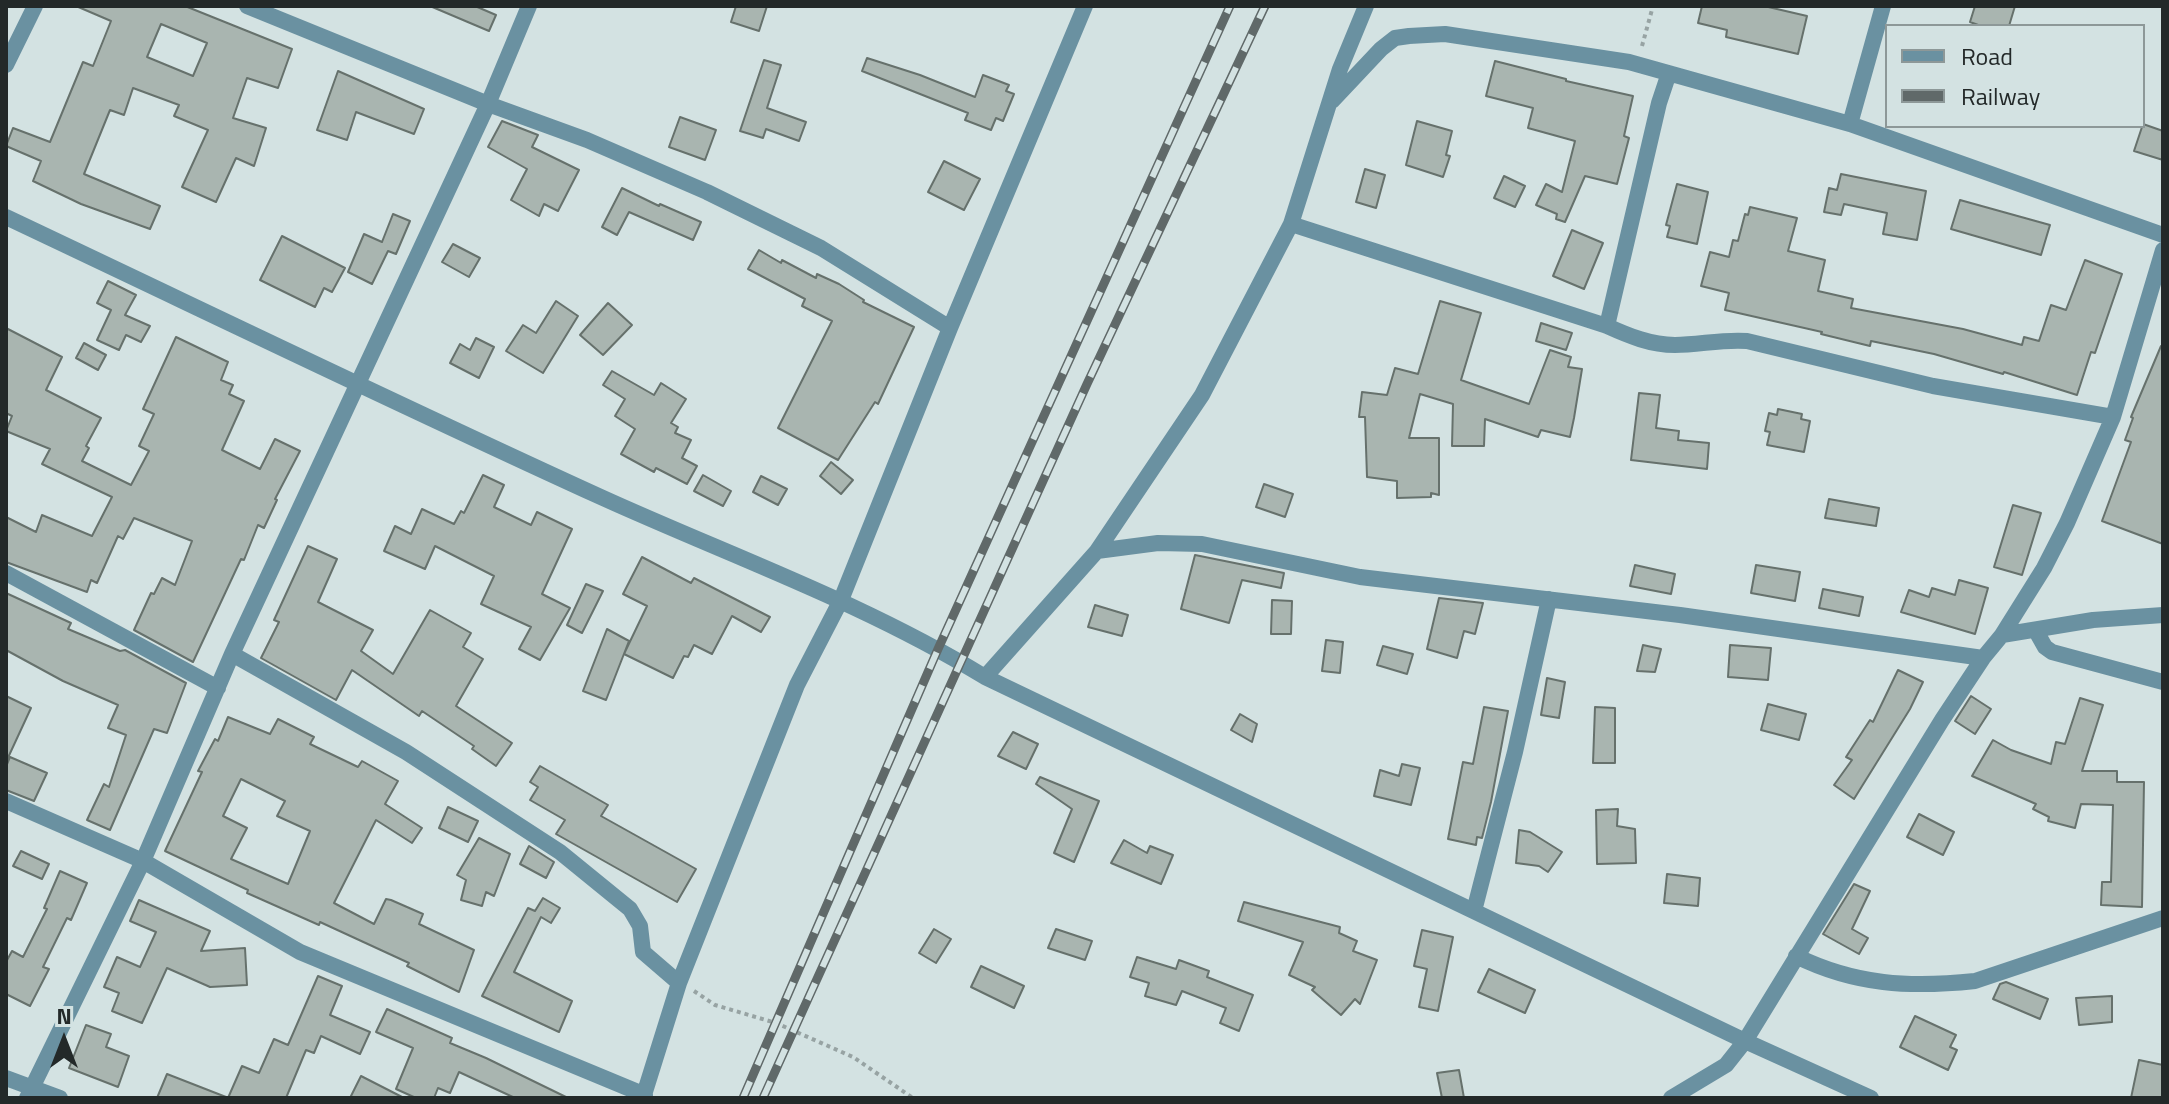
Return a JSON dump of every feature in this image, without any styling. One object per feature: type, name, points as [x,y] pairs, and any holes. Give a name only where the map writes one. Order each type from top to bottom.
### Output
[{"type":"street","points":[[6,65],[35,6]]},
{"type":"street","points":[[247,6],[488,104],[587,140],[707,192],[821,248],[950,328]]},
{"type":"street","points":[[30,1093],[143,861],[232,654],[488,104],[529,6]]},
{"type":"street","points":[[6,801],[143,861],[300,952],[644,1096],[680,981],[797,685],[841,600],[950,328],[1085,6]]},
{"type":"street","points":[[985,677],[1097,551],[1202,395],[1291,224],[1340,69],[1366,6]]},
{"type":"street","points":[[1850,124],[1883,6]]},
{"type":"street","points":[[1332,101],[1395,38],[1445,34],[1669,73],[1850,124],[2163,235]]},
{"type":"street","points":[[1607,326],[1659,103],[1669,73]]},
{"type":"street","points":[[6,217],[605,499],[841,600],[938,649],[985,677],[1745,1041],[1871,1098]]},
{"type":"street","points":[[1291,224],[1607,326],[1635,338],[1675,345],[1727,339],[1747,341],[1933,386],[2113,417]]},
{"type":"street","points":[[1671,1098],[1726,1065],[1745,1041],[1983,658],[2002,635],[2044,568],[2113,417],[2163,250]]},
{"type":"street","points":[[1097,551],[1158,543],[1202,544],[1360,577],[1549,599],[1983,658]]},
{"type":"street","points":[[6,573],[218,688]]},
{"type":"street","points":[[1474,911],[1515,752],[1549,599]]},
{"type":"street","points":[[2002,635],[2093,620],[2163,615]]},
{"type":"street","points":[[2036,631],[2045,647],[2052,652],[2163,682]]},
{"type":"street","points":[[232,654],[406,752],[560,852],[630,909],[640,926],[643,952],[680,981]]},
{"type":"street","points":[[1796,956],[1825,970],[1864,980],[1961,983],[2163,918]]},
{"type":"street","points":[[6,1078],[30,1093],[60,1098]]},
{"type":"path","points":[[1637,65],[1653,6]]},
{"type":"path","points":[[680,981],[715,1005],[776,1023],[853,1057],[913,1098]]},
{"type":"building","points":[[76,6],[185,6],[292,49],[278,88],[247,78],[233,118],[266,128],[254,166],[236,158],[216,202],[182,187],[208,130],[174,116],[179,105],[133,88],[124,115],[110,110],[84,174],[160,206],[150,229],[81,204],[33,181],[41,161],[6,146],[13,128],[50,142],[83,62],[93,66],[111,21]],"holes":[[[161,24],[207,43],[193,76],[147,57]]]},
{"type":"building","points":[[430,6],[475,6],[496,15],[489,31]]},
{"type":"building","points":[[736,6],[767,6],[759,31],[731,22]]},
{"type":"building","points":[[1702,6],[1764,6],[1807,16],[1798,54],[1726,37],[1727,30],[1698,23]]},
{"type":"building","points":[[1975,6],[2015,6],[2010,24],[1970,22]]},
{"type":"building","points":[[867,58],[975,97],[983,75],[1009,85],[1006,91],[1014,94],[1003,121],[996,118],[991,130],[965,120],[968,113],[862,71]]},
{"type":"building","points":[[764,60],[781,65],[767,108],[806,122],[799,141],[766,129],[763,138],[740,131]]},
{"type":"building","points":[[1495,61],[1633,96],[1624,136],[1629,138],[1617,184],[1585,176],[1565,222],[1556,219],[1557,214],[1536,205],[1546,184],[1562,192],[1575,141],[1528,128],[1533,108],[1486,96]]},
{"type":"building","points":[[338,71],[424,109],[414,134],[356,112],[347,140],[317,130]]},
{"type":"building","points":[[680,117],[716,130],[705,160],[669,147]]},
{"type":"building","points":[[502,121],[538,135],[532,147],[579,170],[558,211],[544,204],[539,216],[511,200],[527,169],[488,147]]},
{"type":"building","points":[[1417,121],[1452,131],[1446,155],[1450,156],[1443,177],[1406,165]]},
{"type":"building","points":[[2145,125],[2163,131],[2163,160],[2134,151]]},
{"type":"building","points":[[944,161],[980,179],[964,210],[928,192]]},
{"type":"building","points":[[1365,169],[1385,175],[1376,208],[1356,202]]},
{"type":"building","points":[[1841,174],[1926,191],[1917,240],[1883,234],[1887,213],[1844,204],[1841,215],[1824,212],[1829,188],[1837,190]]},
{"type":"building","points":[[1504,176],[1525,186],[1515,207],[1494,198]]},
{"type":"building","points":[[1677,184],[1708,192],[1697,244],[1667,237],[1670,226],[1666,225]]},
{"type":"building","points":[[622,188],[701,222],[693,240],[629,212],[617,235],[602,227]]},
{"type":"building","points":[[1960,200],[2050,225],[2041,255],[1951,229]]},
{"type":"building","points":[[1750,207],[1797,218],[1788,251],[1825,260],[1818,291],[1853,299],[1851,308],[1963,329],[2022,345],[2024,337],[2039,341],[2051,305],[2066,310],[2085,260],[2122,274],[2077,395],[1934,354],[1871,341],[1870,346],[1725,310],[1729,293],[1701,286],[1710,252],[1729,257],[1733,240],[1738,241]]},
{"type":"building","points":[[393,214],[410,221],[396,254],[388,251],[372,284],[348,272],[364,234],[382,242]]},
{"type":"building","points":[[1572,230],[1603,243],[1584,289],[1553,276]]},
{"type":"building","points":[[282,236],[345,268],[332,292],[324,288],[315,307],[260,280]]},
{"type":"building","points":[[453,244],[480,258],[469,277],[442,262]]},
{"type":"building","points":[[759,250],[816,278],[817,274],[839,284],[863,302],[914,327],[878,404],[875,402],[838,460],[778,428],[832,321],[802,306],[805,299],[748,269]]},
{"type":"building","points":[[108,281],[136,295],[125,315],[150,326],[141,342],[126,335],[119,350],[97,340],[111,310],[97,303]]},
{"type":"building","points":[[556,301],[578,316],[543,373],[506,351],[523,325],[536,333]]},
{"type":"building","points":[[1440,301],[1481,313],[1461,380],[1529,404],[1550,350],[1571,357],[1568,367],[1582,369],[1570,437],[1541,430],[1538,437],[1485,419],[1484,446],[1452,446],[1453,404],[1420,394],[1409,438],[1439,438],[1439,495],[1431,493],[1431,497],[1397,498],[1397,481],[1367,477],[1365,417],[1359,417],[1362,392],[1387,395],[1395,368],[1418,374]]},
{"type":"building","points":[[608,303],[632,325],[603,355],[580,335]]},
{"type":"building","points":[[1541,323],[1572,333],[1566,350],[1536,341]]},
{"type":"building","points":[[6,328],[62,357],[46,390],[101,418],[86,446],[89,448],[82,461],[131,485],[149,451],[139,446],[154,414],[143,409],[176,337],[228,362],[221,380],[233,385],[229,394],[244,401],[222,450],[260,469],[275,439],[300,451],[264,528],[258,525],[193,662],[134,630],[151,593],[154,594],[162,578],[175,585],[192,541],[134,518],[123,539],[118,536],[97,583],[91,580],[87,592],[6,562],[6,517],[36,532],[42,515],[92,536],[112,497],[42,464],[50,449],[6,431],[12,416],[6,413]]},
{"type":"building","points":[[476,338],[494,347],[479,378],[450,363],[460,344],[470,350]]},
{"type":"building","points":[[84,343],[106,355],[98,370],[76,358]]},
{"type":"building","points":[[2161,346],[2163,544],[2102,521],[2131,442],[2125,440],[2131,417]]},
{"type":"building","points":[[612,371],[654,395],[661,383],[686,399],[671,423],[678,427],[675,433],[691,440],[682,458],[697,466],[687,484],[656,468],[654,472],[621,454],[635,429],[615,416],[625,399],[603,385]]},
{"type":"building","points":[[1639,393],[1660,395],[1656,428],[1679,431],[1678,440],[1709,443],[1707,469],[1631,460]]},
{"type":"building","points":[[1778,409],[1802,414],[1801,419],[1810,421],[1804,452],[1767,445],[1770,432],[1765,431],[1769,413],[1777,415]]},
{"type":"building","points":[[831,462],[853,480],[841,494],[820,476]]},
{"type":"building","points":[[483,475],[504,485],[494,507],[531,525],[537,512],[572,529],[542,594],[570,608],[540,660],[519,649],[531,627],[481,604],[494,576],[435,546],[425,569],[384,551],[395,526],[411,534],[422,509],[454,524],[461,511],[464,513]]},
{"type":"building","points":[[703,475],[731,491],[723,506],[694,491]]},
{"type":"building","points":[[761,476],[787,489],[778,505],[753,492]]},
{"type":"building","points":[[1264,484],[1293,494],[1285,517],[1256,507]]},
{"type":"building","points":[[1829,499],[1879,508],[1876,526],[1825,518]]},
{"type":"building","points":[[2013,505],[2041,513],[2022,575],[1994,567]]},
{"type":"building","points":[[308,546],[337,559],[318,602],[373,630],[361,651],[393,674],[430,610],[471,633],[463,647],[483,659],[456,706],[512,743],[496,766],[472,749],[474,746],[422,711],[419,716],[352,670],[336,700],[261,658],[279,622],[274,620]]},
{"type":"building","points":[[1195,555],[1284,573],[1281,588],[1242,580],[1229,623],[1181,609]]},
{"type":"building","points":[[642,557],[691,583],[694,578],[770,617],[761,632],[732,616],[712,654],[694,645],[688,657],[684,656],[673,678],[624,654],[647,606],[623,594]]},
{"type":"building","points":[[1635,565],[1675,574],[1671,594],[1630,586]]},
{"type":"building","points":[[1756,565],[1800,572],[1795,601],[1751,593]]},
{"type":"building","points":[[1959,580],[1988,588],[1975,634],[1901,612],[1909,590],[1929,597],[1932,588],[1955,595]]},
{"type":"building","points":[[586,584],[603,591],[582,633],[567,625]]},
{"type":"building","points":[[1823,589],[1863,597],[1859,616],[1819,608]]},
{"type":"building","points":[[6,593],[71,623],[68,629],[120,651],[125,650],[186,683],[167,733],[154,729],[110,830],[87,820],[104,784],[109,787],[126,735],[108,728],[118,705],[63,681],[6,650]]},
{"type":"building","points":[[1439,598],[1483,603],[1475,634],[1464,631],[1457,658],[1427,649]]},
{"type":"building","points":[[1272,600],[1292,601],[1291,634],[1271,634]]},
{"type":"building","points":[[1095,605],[1128,615],[1122,636],[1088,627]]},
{"type":"building","points":[[607,629],[629,641],[606,700],[583,691]]},
{"type":"building","points":[[1326,640],[1343,642],[1340,673],[1322,671]]},
{"type":"building","points":[[1643,645],[1661,649],[1655,672],[1637,671]]},
{"type":"building","points":[[1730,645],[1771,648],[1768,680],[1728,677]]},
{"type":"building","points":[[1383,646],[1413,654],[1407,674],[1377,665]]},
{"type":"building","points":[[1898,670],[1923,682],[1910,709],[1854,799],[1834,785],[1852,760],[1846,757],[1870,720],[1873,722]]},
{"type":"building","points":[[1547,678],[1565,682],[1559,718],[1541,715]]},
{"type":"building","points":[[6,696],[31,708],[6,762]]},
{"type":"building","points":[[1971,696],[1991,709],[1975,734],[1955,721]]},
{"type":"building","points":[[2080,698],[2103,705],[2082,771],[2117,771],[2117,782],[2144,782],[2142,907],[2101,905],[2102,882],[2111,882],[2113,805],[2081,804],[2075,828],[2048,821],[2049,817],[2033,809],[2036,804],[1972,776],[1993,740],[2051,764],[2056,742],[2065,744]]},
{"type":"building","points":[[1768,704],[1806,714],[1799,740],[1761,730]]},
{"type":"building","points":[[1484,707],[1508,711],[1491,802],[1482,838],[1477,837],[1476,845],[1448,839],[1463,762],[1473,764]]},
{"type":"building","points":[[1595,707],[1615,708],[1615,763],[1593,763]]},
{"type":"building","points":[[1240,714],[1257,724],[1252,742],[1231,730]]},
{"type":"building","points":[[228,717],[270,734],[278,719],[314,737],[310,744],[358,767],[362,761],[398,781],[385,804],[422,828],[412,843],[376,820],[334,903],[374,924],[386,899],[391,900],[423,914],[419,924],[474,950],[459,992],[407,966],[409,963],[247,893],[248,890],[165,851],[202,772],[198,771],[215,739],[218,741]],"holes":[[[241,779],[285,801],[277,816],[310,831],[288,884],[231,859],[247,828],[223,816]]]},
{"type":"building","points":[[1013,732],[1038,744],[1026,769],[998,756]]},
{"type":"building","points":[[10,757],[47,773],[34,801],[6,790],[6,767]]},
{"type":"building","points":[[1402,764],[1420,768],[1411,805],[1374,796],[1380,770],[1399,776]]},
{"type":"building","points":[[540,766],[608,805],[601,816],[696,869],[677,902],[556,834],[565,820],[530,800],[538,787],[530,782]]},
{"type":"building","points":[[1040,777],[1099,801],[1074,862],[1054,853],[1072,809],[1036,784]]},
{"type":"building","points":[[448,807],[478,821],[468,842],[439,828]]},
{"type":"building","points":[[1618,809],[1617,826],[1635,829],[1636,863],[1597,864],[1596,810]]},
{"type":"building","points":[[1919,814],[1954,832],[1943,855],[1907,837]]},
{"type":"building","points":[[1519,830],[1530,832],[1562,852],[1548,872],[1539,866],[1516,863]]},
{"type":"building","points":[[479,838],[510,854],[494,896],[486,892],[482,906],[461,900],[466,880],[457,875]]},
{"type":"building","points":[[1124,840],[1147,853],[1150,846],[1173,855],[1161,884],[1111,863]]},
{"type":"building","points":[[529,846],[554,862],[546,878],[520,864]]},
{"type":"building","points":[[21,851],[49,864],[42,879],[13,866]]},
{"type":"building","points":[[60,871],[87,883],[71,920],[67,918],[43,967],[49,969],[30,1006],[6,994],[6,962],[12,951],[23,957],[47,909],[44,908]]},
{"type":"building","points":[[1667,874],[1700,878],[1698,906],[1664,903]]},
{"type":"building","points":[[1854,884],[1870,891],[1852,929],[1868,938],[1859,954],[1823,934]]},
{"type":"building","points":[[543,898],[560,908],[551,923],[541,917],[514,972],[572,1001],[559,1032],[482,996],[528,908],[535,911]]},
{"type":"building","points":[[139,900],[210,931],[201,951],[245,948],[247,985],[210,987],[167,968],[142,1023],[112,1011],[119,993],[104,987],[117,957],[140,967],[156,932],[130,921]]},
{"type":"building","points":[[1244,902],[1340,927],[1339,933],[1357,941],[1353,951],[1377,960],[1360,1004],[1355,999],[1341,1015],[1312,990],[1315,987],[1289,975],[1303,942],[1238,921]]},
{"type":"building","points":[[934,929],[951,939],[936,963],[919,953]]},
{"type":"building","points":[[1056,929],[1092,941],[1085,960],[1048,948]]},
{"type":"building","points":[[1422,930],[1453,937],[1438,1011],[1419,1007],[1427,969],[1414,966]]},
{"type":"building","points":[[1137,957],[1176,969],[1179,960],[1209,971],[1207,977],[1253,995],[1239,1031],[1220,1023],[1226,1008],[1182,991],[1176,1005],[1145,996],[1149,983],[1130,977]]},
{"type":"building","points":[[981,966],[1024,986],[1014,1008],[971,987]]},
{"type":"building","points":[[1489,969],[1535,990],[1525,1013],[1478,992]]},
{"type":"building","points":[[318,976],[342,986],[330,1015],[370,1032],[360,1054],[321,1036],[314,1053],[306,1050],[286,1098],[228,1098],[242,1066],[259,1073],[274,1039],[288,1045]]},
{"type":"building","points":[[2006,982],[2048,999],[2040,1019],[1993,999],[2000,984]]},
{"type":"building","points":[[2112,996],[2112,1022],[2079,1025],[2076,998]]},
{"type":"building","points":[[387,1009],[452,1038],[450,1043],[568,1098],[515,1098],[459,1072],[450,1093],[438,1088],[434,1098],[416,1098],[396,1089],[413,1048],[376,1032]]},
{"type":"building","points":[[1915,1016],[1956,1035],[1950,1047],[1957,1050],[1948,1070],[1900,1047]]},
{"type":"building","points":[[86,1025],[111,1034],[106,1047],[129,1056],[118,1087],[69,1068]]},
{"type":"building","points":[[2139,1060],[2163,1065],[2163,1098],[2131,1098]]},
{"type":"building","points":[[1459,1070],[1464,1098],[1442,1098],[1437,1073]]},
{"type":"building","points":[[167,1074],[226,1097],[157,1098]]},
{"type":"building","points":[[361,1076],[404,1098],[350,1098]]},
{"type":"railway","points":[[743,1098],[938,649],[1230,6]]},
{"type":"railway","points":[[763,1098],[1087,384],[1265,6]]}]
